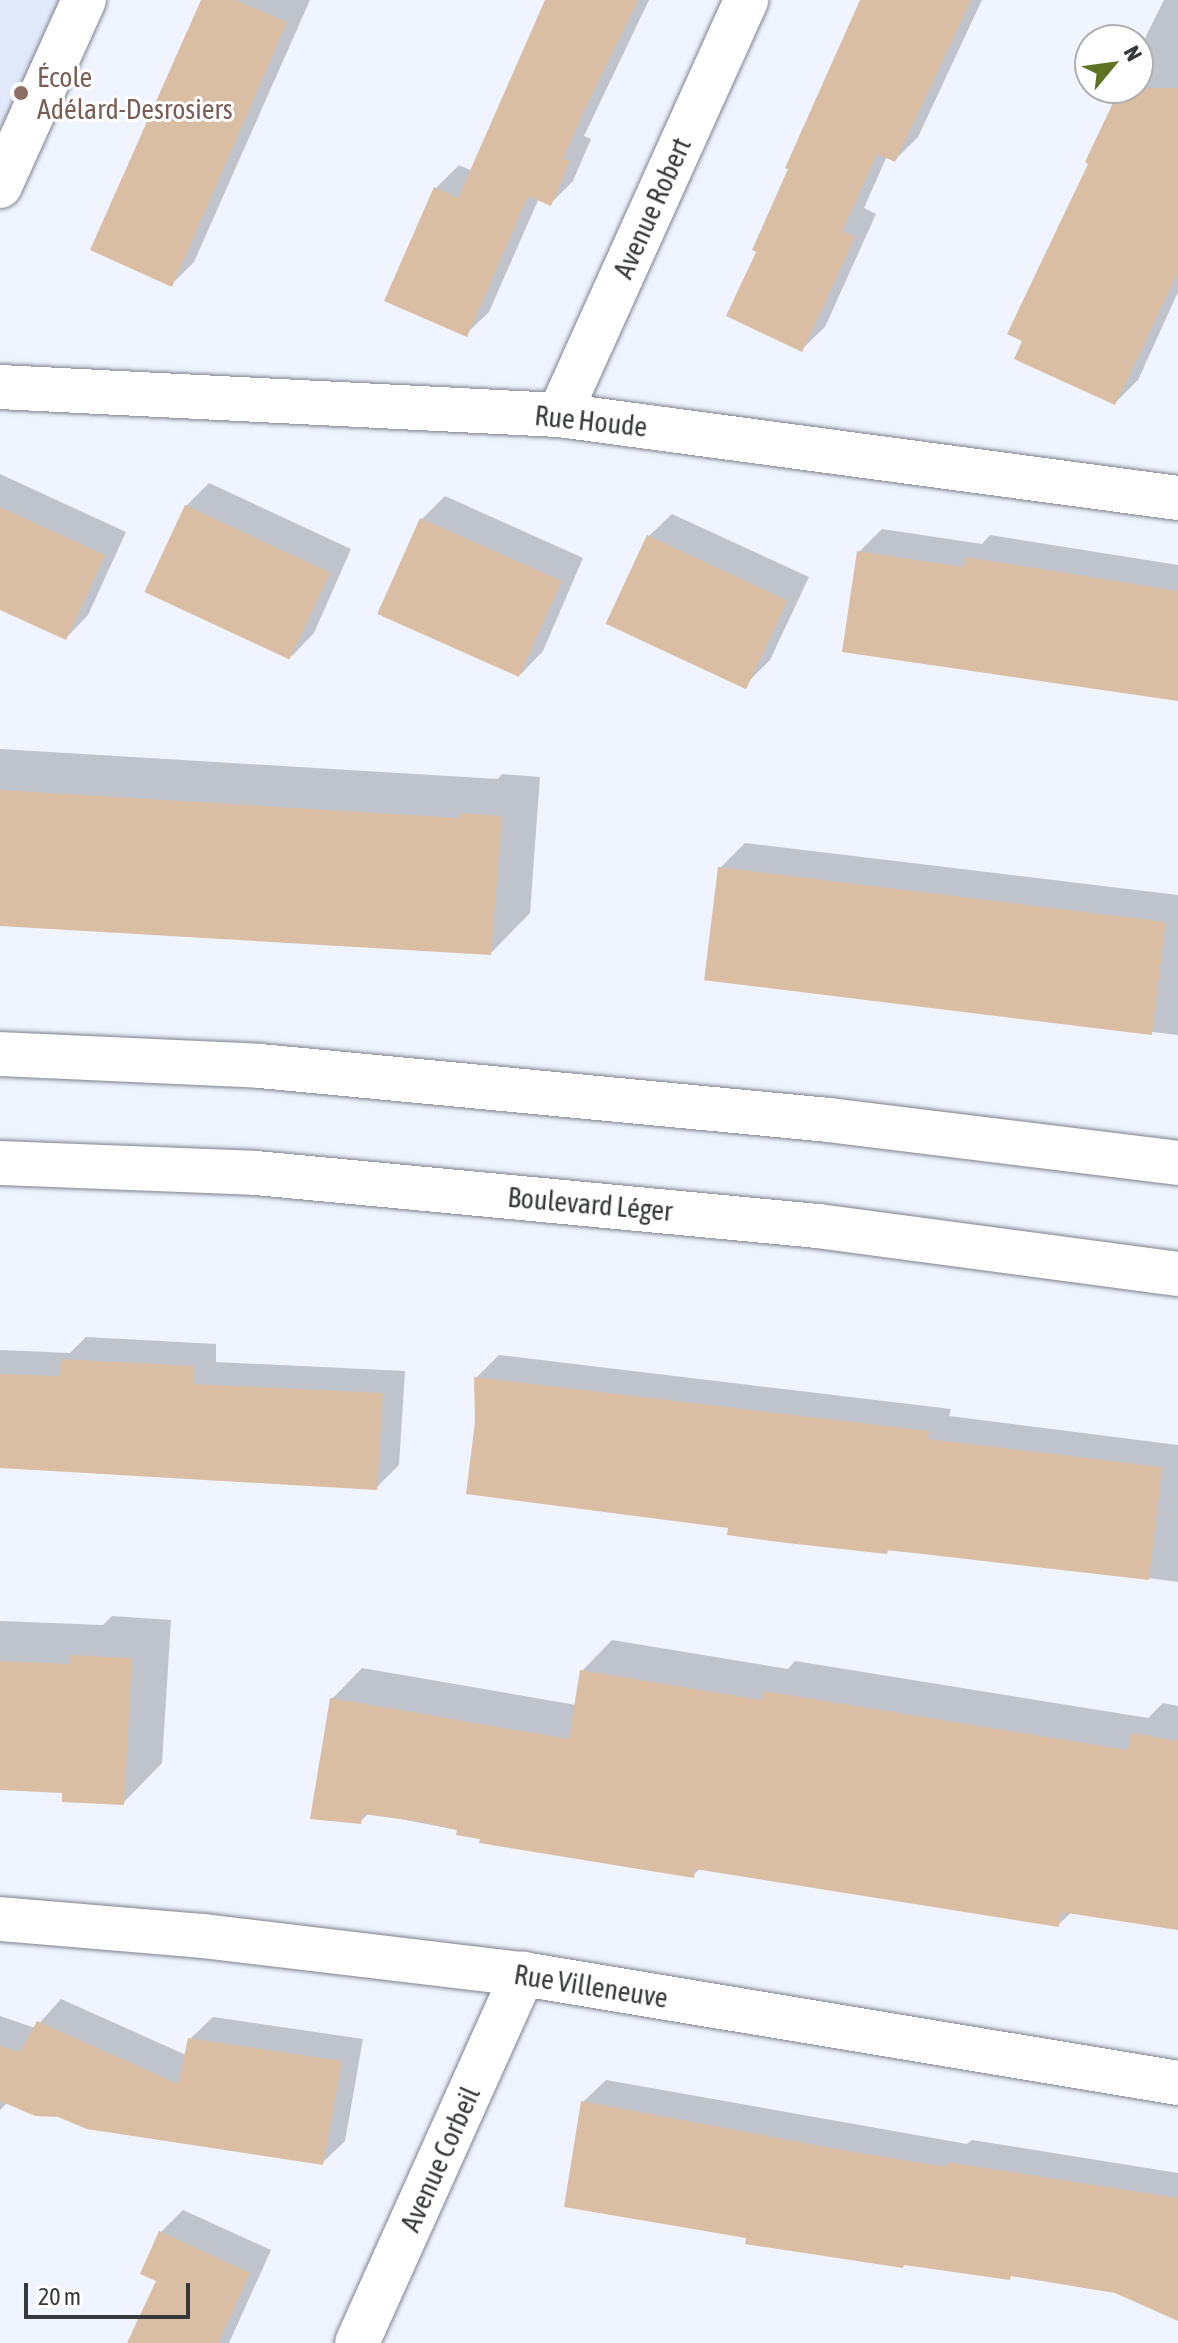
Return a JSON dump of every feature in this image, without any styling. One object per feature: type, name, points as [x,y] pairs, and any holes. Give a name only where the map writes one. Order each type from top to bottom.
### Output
[{"type":"street","points":[[0,186],[84,0]]},
{"type":"street","name":"Avenue Robert","points":[[559,415],[746,0]]},
{"type":"street","name":"Rue Houde","points":[[0,387],[559,415],[1178,498]]},
{"type":"street","points":[[0,1054],[260,1066],[829,1120],[1178,1163]]},
{"type":"street","name":"Boulevard Léger","points":[[0,1163],[256,1173],[787,1223],[1178,1274]]},
{"type":"street","name":"Rue Villeneuve","points":[[0,1919],[203,1936],[523,1974],[1178,2083]]},
{"type":"street","name":"Avenue Corbeil","points":[[357,2343],[523,1974]]},
{"type":"shaded area","name":"École Adélard-Desrosiers","points":[[0,0],[84,0],[0,186]]},
{"type":"building","points":[[201,0],[236,0],[287,22],[172,287],[90,250]]},
{"type":"building","points":[[545,0],[638,0],[563,159],[570,161],[551,206],[528,196],[467,337],[384,301],[434,187],[458,198]]},
{"type":"building","points":[[860,0],[971,0],[895,162],[877,154],[842,231],[855,237],[802,352],[726,316],[756,252],[752,250],[788,169],[785,168]]},
{"type":"building","points":[[1154,88],[1178,88],[1178,272],[1115,405],[1014,359],[1022,341],[1007,334],[1088,164],[1085,162],[1112,104],[1154,104]]},
{"type":"building","points":[[185,505],[330,573],[289,660],[144,592]]},
{"type":"building","points":[[0,507],[105,555],[66,640],[0,610]]},
{"type":"building","points":[[420,518],[562,581],[519,677],[377,614]]},
{"type":"building","points":[[647,535],[787,601],[746,689],[606,624]]},
{"type":"building","points":[[857,551],[963,567],[966,557],[1178,591],[1178,701],[842,652]]},
{"type":"building","points":[[0,790],[460,818],[461,813],[502,816],[491,955],[0,926]]},
{"type":"building","points":[[718,867],[1166,922],[1152,1035],[704,980]]},
{"type":"building","points":[[61,1359],[194,1366],[194,1384],[383,1393],[377,1490],[0,1468],[0,1374],[59,1376]]},
{"type":"building","points":[[474,1377],[929,1431],[928,1439],[1162,1467],[1149,1580],[888,1550],[887,1554],[787,1543],[727,1535],[728,1528],[466,1494],[475,1422]]},
{"type":"building","points":[[70,1655],[132,1658],[124,1805],[62,1802],[62,1793],[0,1790],[0,1661],[69,1664]]},
{"type":"building","points":[[580,1670],[762,1700],[763,1691],[1128,1750],[1131,1733],[1178,1741],[1178,1930],[1061,1912],[1059,1927],[695,1869],[694,1878],[479,1843],[480,1839],[456,1835],[457,1830],[415,1821],[363,1814],[361,1824],[310,1819],[330,1698],[569,1739]]},
{"type":"building","points":[[37,2021],[178,2084],[188,2038],[342,2061],[323,2165],[87,2129],[58,2117],[35,2116],[0,2101],[0,2046],[20,2052]]},
{"type":"building","points":[[581,2101],[946,2167],[947,2162],[1178,2198],[1178,2321],[1115,2293],[1011,2276],[1010,2280],[904,2265],[903,2268],[745,2244],[746,2238],[564,2207]]},
{"type":"building","points":[[159,2231],[250,2273],[218,2343],[127,2343],[156,2281],[140,2274]]},
{"type":"place","name":"École Adélard-Desrosiers","points":[[21,93]]}]
